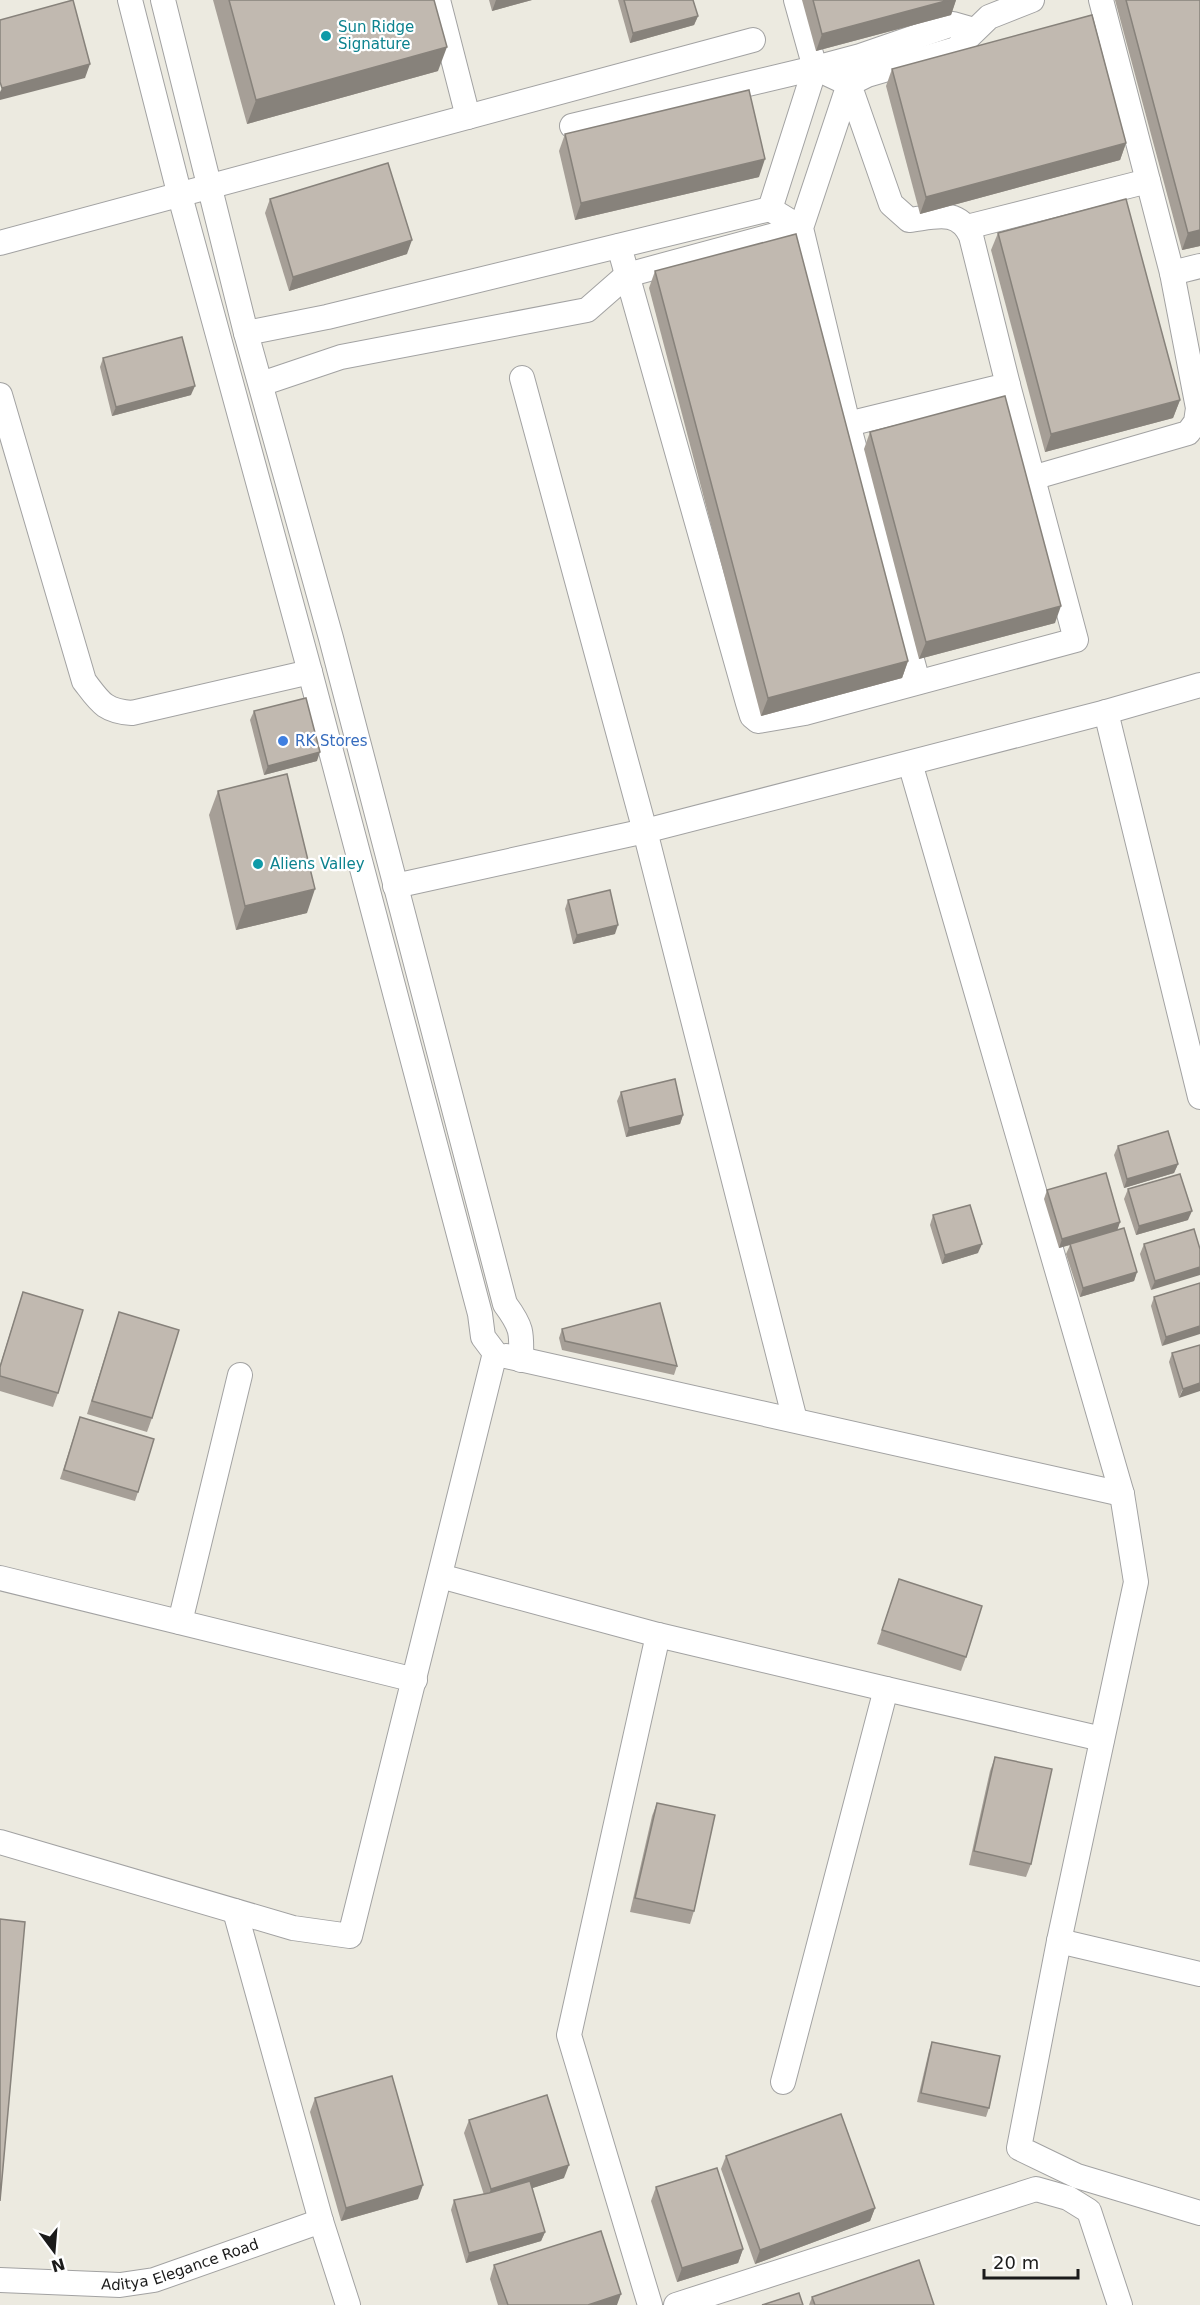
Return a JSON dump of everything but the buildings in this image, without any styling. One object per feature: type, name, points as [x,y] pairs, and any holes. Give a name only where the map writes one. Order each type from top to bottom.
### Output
[{"type":"street","points":[[130,0],[180,195],[310,672],[480,1314],[483,1337],[495,1353],[521,1360],[1122,1494]]},
{"type":"street","points":[[163,0],[246,333],[505,1304],[516,1319],[522,1333],[521,1360]]},
{"type":"street","points":[[438,0],[468,117]]},
{"type":"street","points":[[770,209],[815,68],[796,0]]},
{"type":"street","points":[[572,126],[860,56],[985,12],[1032,0]]},
{"type":"street","points":[[1032,478],[1188,434],[1196,422],[1198,408],[1194,356],[1101,0]]},
{"type":"street","points":[[918,682],[848,424],[801,228],[849,84],[867,75],[956,50],[985,12]]},
{"type":"street","points":[[0,243],[753,40]]},
{"type":"street","points":[[619,246],[752,716],[758,721],[772,720],[1076,640],[1032,478],[971,236],[966,227],[954,217],[941,216],[909,220],[891,204],[849,84],[815,68]]},
{"type":"street","points":[[966,227],[1148,181]]},
{"type":"street","points":[[246,333],[327,317],[770,209],[801,228]]},
{"type":"street","points":[[261,384],[342,357],[587,310],[627,275],[801,228]]},
{"type":"street","points":[[1172,273],[1200,266]]},
{"type":"street","points":[[522,378],[645,831],[795,1420]]},
{"type":"street","points":[[848,424],[1008,385]]},
{"type":"street","points":[[0,395],[84,681],[102,705],[115,712],[132,713],[310,672]]},
{"type":"street","points":[[395,886],[645,831],[1106,712],[1200,685]]},
{"type":"street","points":[[1106,712],[1200,1096]]},
{"type":"street","points":[[910,763],[1122,1494],[1136,1582],[1059,1941],[1019,2148],[1077,2176],[1200,2213]]},
{"type":"street","points":[[480,1314],[505,1304]]},
{"type":"street","points":[[0,1842],[293,1928],[350,1936],[495,1353]]},
{"type":"street","points":[[180,1622],[240,1375]]},
{"type":"street","points":[[440,1576],[658,1635],[1102,1739]]},
{"type":"street","points":[[0,1578],[415,1680]]},
{"type":"street","points":[[650,2305],[569,2035],[658,1635]]},
{"type":"street","points":[[783,2082],[886,1689]]},
{"type":"street","points":[[235,1911],[321,2221],[348,2305]]},
{"type":"street","points":[[1059,1941],[1200,1974]]},
{"type":"street","points":[[676,2305],[1036,2189],[1068,2198],[1089,2211],[1120,2305]]},
{"type":"street","name":"Aditya Elegance Road","points":[[0,2280],[120,2285],[154,2280],[321,2221]]},
{"type":"place","name":"Sun Ridge Signature","points":[[326,36]]},
{"type":"place","name":"RK Stores","points":[[283,741]]},
{"type":"place","name":"Aliens Valley","points":[[258,864]]}]
